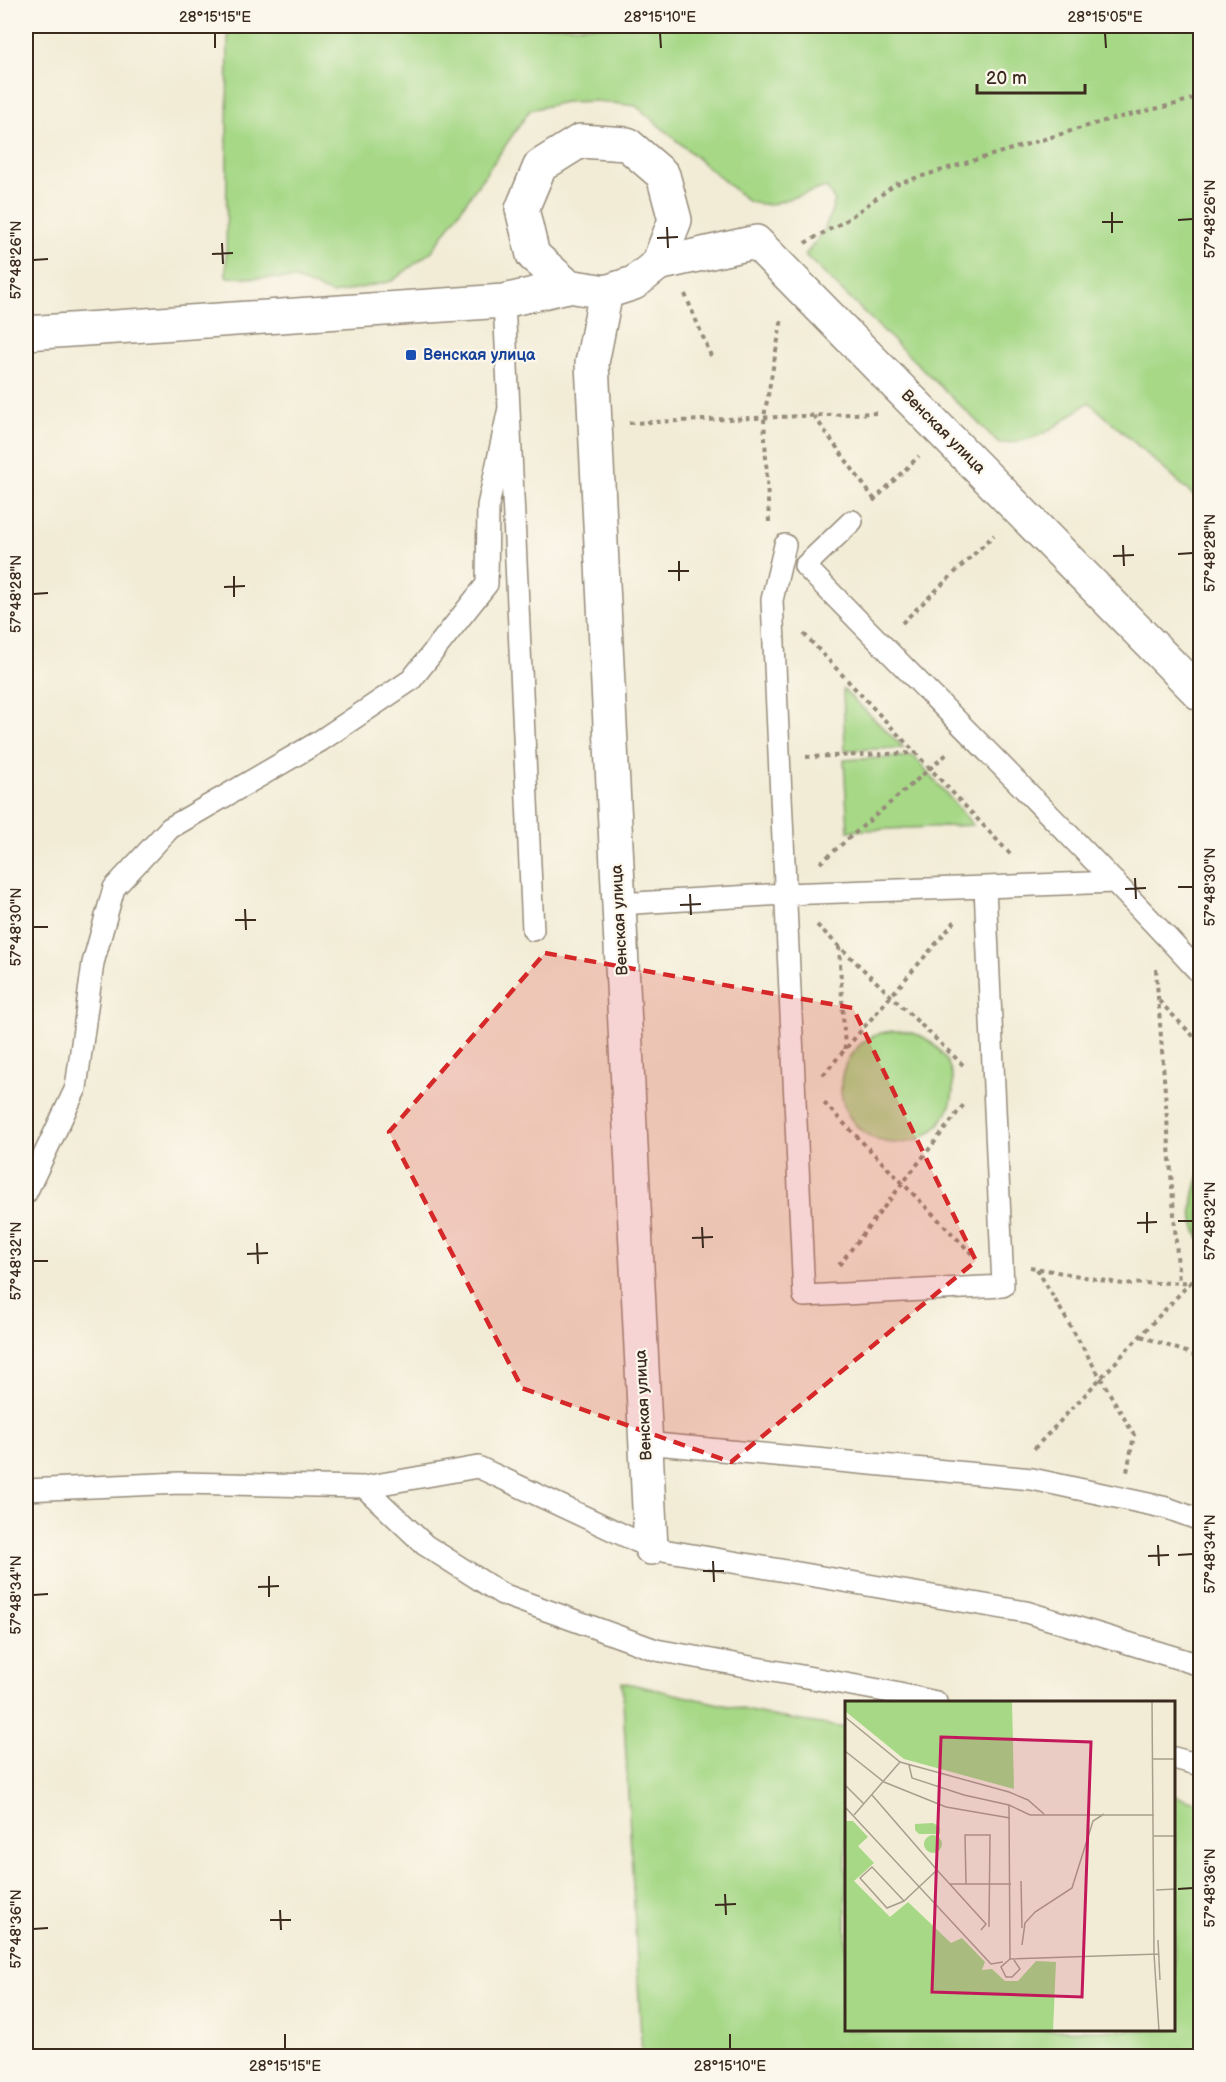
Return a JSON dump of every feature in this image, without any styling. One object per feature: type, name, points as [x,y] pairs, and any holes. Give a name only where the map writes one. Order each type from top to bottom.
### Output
[{"type":"street","points":[[26,333],[504,302],[568,286],[606,292],[669,274],[675,220],[663,175],[627,144],[580,141],[540,166],[522,209],[533,255],[568,286]]},
{"type":"street","name":"Венская улица","points":[[669,274],[756,242],[1200,694]]},
{"type":"street","name":"Венская улица","points":[[606,292],[592,363],[651,1548]]},
{"type":"lane","points":[[504,302],[533,930]]},
{"type":"lane","points":[[26,1193],[76,1088],[93,963],[114,888],[170,828],[320,741],[411,680],[488,584],[488,506],[509,408]]},
{"type":"lane","points":[[805,566],[852,521]]},
{"type":"lane","points":[[985,887],[987,1088],[1003,1286],[804,1296],[772,600],[785,545],[1115,882],[1200,973]]},
{"type":"lane","points":[[619,904],[784,894],[1115,882]]},
{"type":"lane","points":[[645,1443],[1032,1479],[1167,1508],[1200,1520]]},
{"type":"lane","points":[[26,1490],[180,1482],[364,1487],[478,1467],[651,1548],[1026,1612],[1200,1665]]},
{"type":"lane","points":[[364,1487],[425,1545],[502,1594],[656,1650],[931,1701]]},
{"type":"lane","points":[[1175,1759],[1200,1765]]},
{"type":"path","points":[[769,531],[764,417],[781,268],[896,184],[1094,124],[1200,96]]},
{"type":"path","points":[[669,274],[711,356]]},
{"type":"path","points":[[814,416],[874,500]]},
{"type":"path","points":[[622,423],[814,416],[933,422]]},
{"type":"path","points":[[852,521],[874,500],[933,422]]},
{"type":"path","points":[[901,624],[999,530]]},
{"type":"path","points":[[772,600],[1038,885]]},
{"type":"path","points":[[816,1295],[903,1183],[987,1088],[784,894],[969,735]]},
{"type":"path","points":[[779,758],[915,753]]},
{"type":"path","points":[[795,1108],[985,887]]},
{"type":"path","points":[[1152,921],[1179,1282]]},
{"type":"path","points":[[839,946],[845,1050]]},
{"type":"path","points":[[1158,1000],[1200,1043]]},
{"type":"path","points":[[811,1089],[1003,1286]]},
{"type":"path","points":[[1002,1262],[1124,1284],[1200,1281]]},
{"type":"path","points":[[1037,1268],[1134,1435],[1127,1475]]},
{"type":"path","points":[[1032,1451],[1191,1282]]},
{"type":"path","points":[[1141,1336],[1200,1358]]},
{"type":"highlighted area","points":[[545,953],[853,1008],[976,1261],[731,1462],[522,1388],[389,1132]]},
{"type":"green space","points":[[228,26],[1200,26],[1200,501],[1089,402],[1038,436],[1027,440],[999,443],[805,255],[824,231],[835,201],[826,187],[769,205],[749,202],[636,106],[597,101],[565,102],[530,110],[432,251],[392,281],[332,294],[296,279],[226,277]]},
{"type":"green space","points":[[843,689],[904,748],[845,750]]},
{"type":"green space","points":[[914,756],[973,825],[848,831],[844,760]]},
{"type":"green space","points":[[897,1031],[918,1036],[936,1048],[948,1066],[953,1087],[948,1108],[936,1126],[918,1138],[897,1143],[876,1138],[858,1126],[846,1108],[841,1087],[846,1066],[858,1048],[876,1036]]},
{"type":"green space","points":[[1200,1173],[1200,1239],[1193,1223],[1192,1206]]},
{"type":"green space","points":[[622,1682],[777,1717],[845,1728],[845,2031],[1175,2031],[1175,1796],[1200,1803],[1200,2056],[642,2056]]},
{"type":"place","name":"Венская улица","points":[[411,355]]}]
